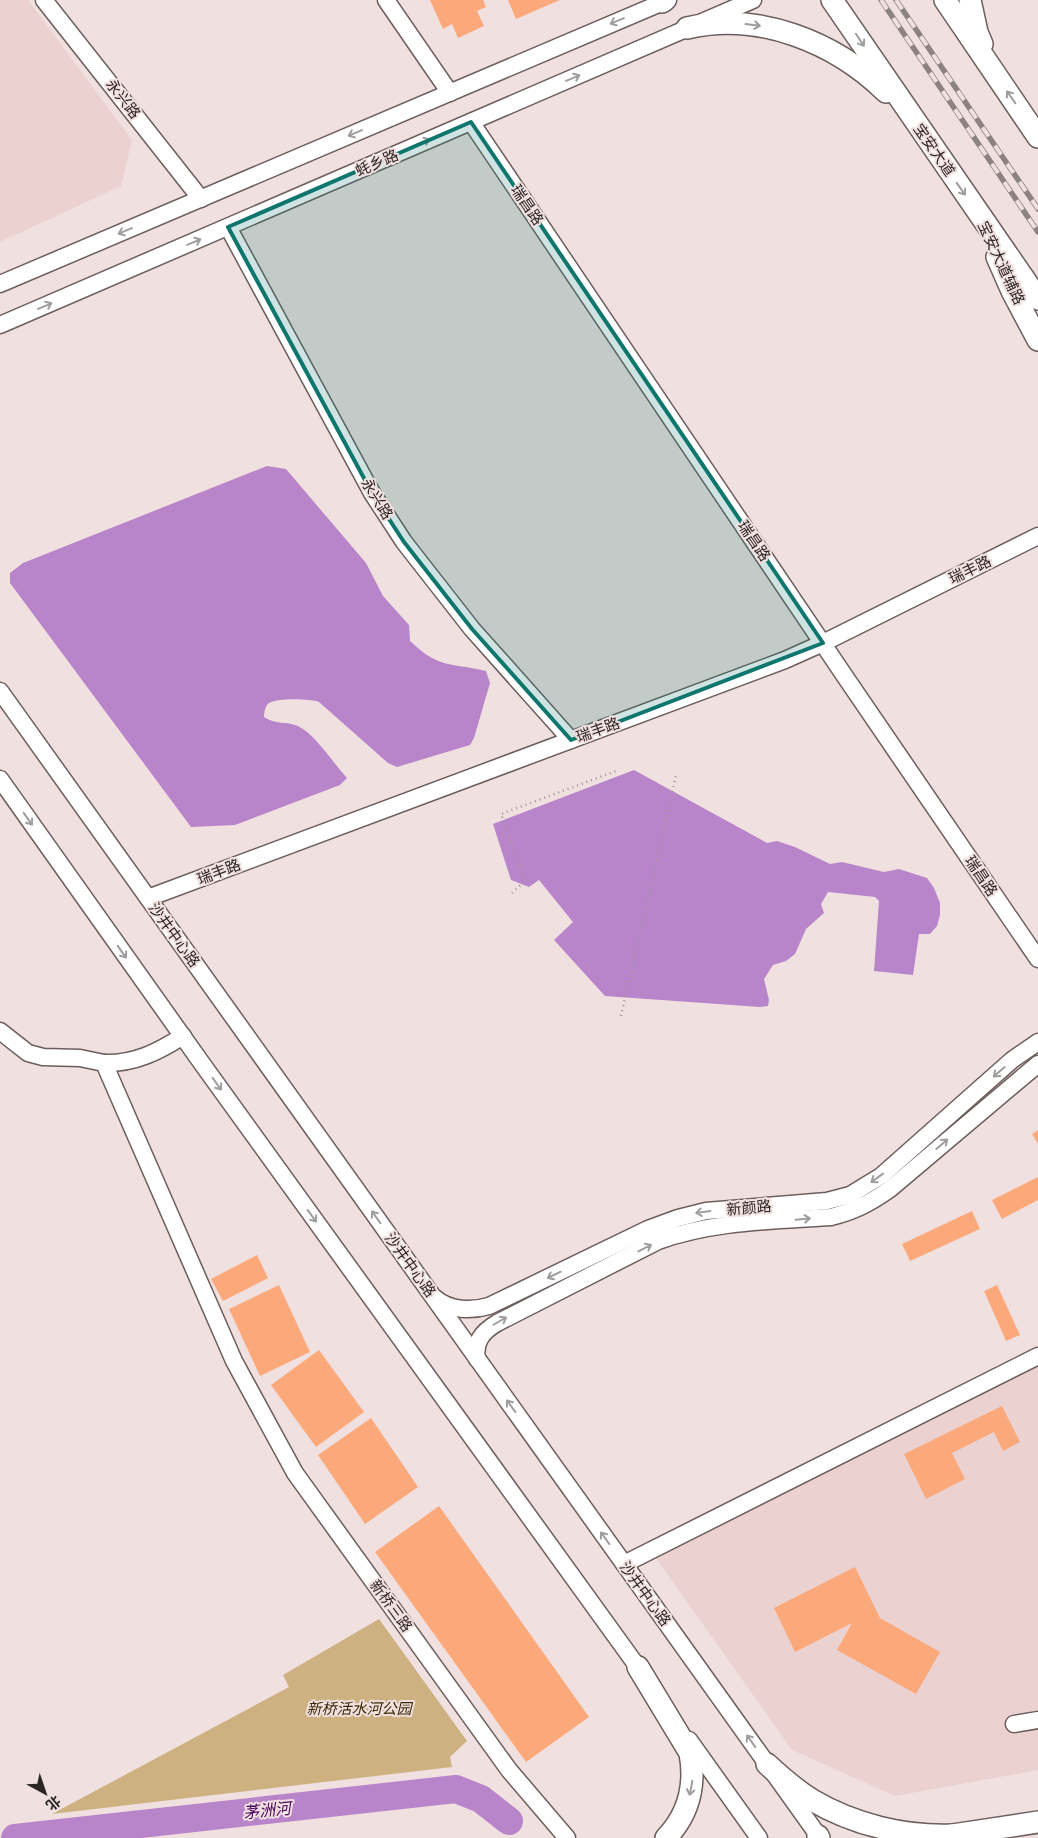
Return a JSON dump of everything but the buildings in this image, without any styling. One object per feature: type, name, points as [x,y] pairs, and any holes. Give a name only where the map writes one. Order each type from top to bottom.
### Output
[{"type":"main road","name":"宝安大道","points":[[832,0],[1038,299]]},
{"type":"main road","points":[[945,0],[1038,137]]},
{"type":"main road","points":[[970,0],[977,32],[995,74]]},
{"type":"main road","points":[[687,28],[717,23],[749,25],[778,30],[817,44],[851,64],[877,83],[914,120]]},
{"type":"main road","name":"宝安大道辅路","points":[[978,213],[1012,291],[1038,340]]},
{"type":"main road","points":[[638,1667],[690,1753],[692,1766],[691,1793],[679,1820],[666,1838]]},
{"type":"main road","points":[[767,1764],[784,1780],[812,1800],[875,1826],[915,1834],[944,1837],[1038,1822]]},
{"type":"street","name":"永兴路","points":[[44,0],[201,199]]},
{"type":"street","points":[[386,0],[450,93]]},
{"type":"street","name":"蚝乡路","points":[[0,325],[753,0]]},
{"type":"street","points":[[0,284],[665,1]]},
{"type":"street","name":"瑞昌路","points":[[472,122],[1038,959]]},
{"type":"street","name":"永兴路","points":[[228,227],[368,485],[404,542],[472,629],[571,740]]},
{"type":"street","name":"瑞丰路","points":[[148,898],[785,660],[1038,536]]},
{"type":"street","name":"沙井中心路","points":[[0,691],[819,1837]]},
{"type":"street","points":[[0,780],[638,1667],[758,1838]]},
{"type":"street","points":[[0,1031],[28,1053],[43,1057],[80,1058],[104,1063],[133,1061],[157,1052],[183,1036]]},
{"type":"street","name":"新颜路","points":[[430,1293],[439,1302],[448,1306],[479,1309],[490,1306],[648,1229],[678,1218],[706,1211],[827,1201],[850,1195],[881,1176],[1012,1060],[1038,1042]]},
{"type":"street","name":"新桥三路","points":[[104,1063],[234,1360],[295,1473],[509,1770],[567,1838]]},
{"type":"street","name":"新颜路","points":[[477,1359],[476,1345],[479,1339],[496,1323],[658,1241],[704,1227],[831,1217],[850,1212],[870,1203],[890,1189],[1038,1064]]},
{"type":"street","points":[[624,1564],[1038,1356]]},
{"type":"street","points":[[1014,1724],[1038,1720]]},
{"type":"path","points":[[512,892],[525,881],[501,814],[616,771]]},
{"type":"path","points":[[621,1016],[676,775]]},
{"type":"highlighted area","points":[[471,122],[823,643],[571,740],[472,629],[404,542],[372,493],[228,227]]},
{"type":"shaded area","points":[[0,0],[28,0],[132,140],[121,186],[0,242]]},
{"type":"shaded area","points":[[267,466],[286,469],[366,563],[383,596],[409,625],[410,641],[438,661],[486,671],[490,683],[474,738],[470,745],[397,767],[388,763],[319,702],[292,699],[270,702],[264,712],[264,717],[273,721],[298,726],[304,730],[318,742],[347,778],[340,785],[235,825],[191,827],[10,583],[10,573],[23,563]]},
{"type":"shaded area","points":[[634,770],[767,843],[777,841],[795,847],[830,864],[842,862],[884,872],[899,869],[927,878],[934,888],[940,903],[940,915],[937,926],[930,934],[919,934],[913,975],[874,971],[879,901],[875,897],[828,892],[821,904],[824,913],[806,929],[795,954],[786,961],[773,965],[764,979],[769,1000],[768,1006],[605,996],[554,940],[573,922],[539,880],[529,887],[511,880],[493,824]]},
{"type":"shaded area","points":[[1038,1346],[1038,1770],[895,1796],[792,1750],[645,1543]]},
{"type":"green space","name":"新桥活水河公园","points":[[379,1619],[467,1741],[450,1757],[452,1767],[52,1814],[289,1687],[283,1675]]},
{"type":"waterway","name":"茅洲河","points":[[15,1838],[456,1789],[481,1799],[509,1821]]},
{"type":"railway","points":[[881,0],[1038,232]]},
{"type":"railway","points":[[896,0],[1038,209]]}]
